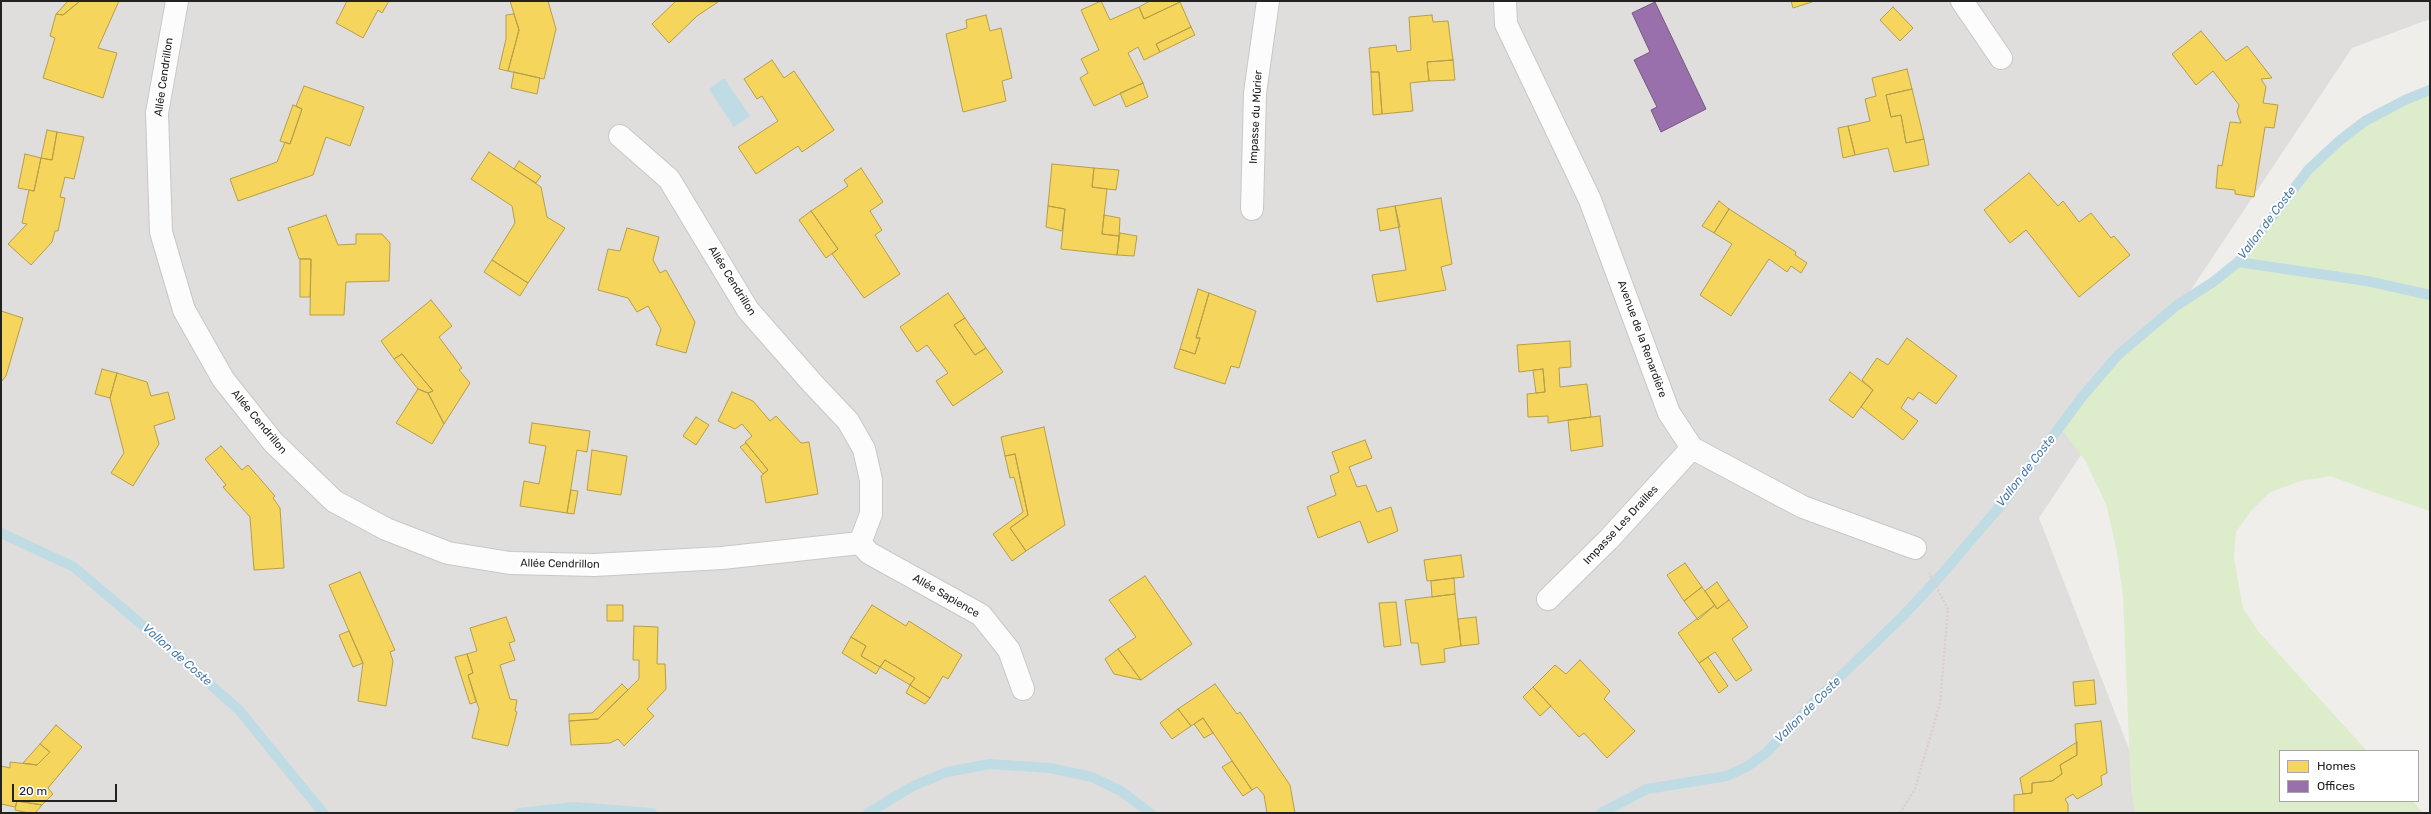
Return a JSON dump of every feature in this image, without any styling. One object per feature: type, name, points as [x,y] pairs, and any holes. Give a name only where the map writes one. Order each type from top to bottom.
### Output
[{"type":"street","name":"Allée Cendrillon","points":[[177,1],[158,113],[161,232],[184,310],[223,379],[273,442],[334,501],[386,529],[448,553],[510,563],[594,565],[722,558],[860,543],[871,514],[870,480],[864,449],[848,421],[813,384],[748,310],[669,179],[620,136]]},
{"type":"street","name":"Impasse du Mûrier","points":[[1252,209],[1255,92],[1268,1]]},
{"type":"street","name":"Avenue de la Renardière","points":[[1505,1],[1506,24],[1590,200],[1669,413],[1692,448],[1803,507],[1915,548]]},
{"type":"street","points":[[1962,1],[2001,58]]},
{"type":"street","name":"Impasse Les Drailles","points":[[1548,599],[1609,539],[1692,448]]},
{"type":"street","name":"Allée Sapience","points":[[860,543],[869,553],[981,615],[1009,650],[1023,689]]},
{"type":"path","points":[[1900,813],[1915,789],[1940,703],[1948,609],[1915,548]]},
{"type":"shaded area","points":[[1,1],[2430,1],[2430,19],[2352,48],[2039,518],[2154,813],[1,813]]},
{"type":"green space","points":[[2430,90],[2430,511],[2331,476],[2301,481],[2270,492],[2250,512],[2236,532],[2234,559],[2243,608],[2258,631],[2366,750],[2279,750],[2279,802],[2414,802],[2423,813],[2135,813],[2131,789],[2123,597],[2117,552],[2106,504],[2085,460],[2060,428],[2082,397],[2118,355],[2176,306],[2213,282],[2238,262],[2308,170],[2365,121],[2405,100]]},
{"type":"water","points":[[724,78],[750,116],[734,127],[709,89]]},
{"type":"building: Homes","points":[[68,1],[80,1],[63,15],[56,14]]},
{"type":"building: Homes","points":[[80,1],[119,1],[98,48],[117,53],[103,98],[43,78],[55,38],[50,36],[56,14],[63,15]]},
{"type":"building: Homes","points":[[347,1],[389,1],[382,13],[378,10],[363,38],[336,23]]},
{"type":"building: Homes","points":[[510,1],[548,1],[556,29],[544,79],[508,71],[519,30]]},
{"type":"building: Homes","points":[[676,1],[718,2],[697,16],[669,43],[652,24]]},
{"type":"building: Homes","points":[[1101,1],[1110,20],[1139,7],[1144,19],[1180,2],[1191,27],[1156,44],[1160,52],[1144,60],[1138,47],[1128,53],[1143,83],[1094,106],[1080,78],[1088,73],[1081,59],[1099,50],[1081,10]]},
{"type":"building: Homes","points":[[1150,1],[1180,2],[1144,19],[1139,7]]},
{"type":"building: Homes","points":[[1791,1],[1815,1],[1793,8]]},
{"type":"building: Homes","points":[[1893,7],[1913,28],[1900,41],[1880,20]]},
{"type":"building: Homes","points":[[514,14],[519,30],[508,71],[499,69],[506,39],[506,15]]},
{"type":"building: Homes","points":[[986,15],[990,31],[1001,28],[1012,78],[1002,81],[1006,101],[963,112],[946,34],[967,28],[966,20]]},
{"type":"building: Homes","points":[[1432,15],[1433,22],[1448,21],[1453,60],[1427,62],[1429,81],[1410,83],[1413,111],[1382,114],[1379,72],[1371,72],[1369,48],[1396,45],[1397,52],[1411,50],[1409,17]]},
{"type":"building: Homes","points":[[1191,27],[1195,35],[1160,52],[1156,44]]},
{"type":"building: Homes","points":[[2201,31],[2226,61],[2247,46],[2272,78],[2261,79],[2266,87],[2263,103],[2278,105],[2274,128],[2265,127],[2254,197],[2235,194],[2235,190],[2216,188],[2218,165],[2222,166],[2230,122],[2241,123],[2237,112],[2239,105],[2213,71],[2196,85],[2172,54]]},
{"type":"building: Homes","points":[[772,60],[784,78],[794,71],[834,130],[802,152],[798,146],[756,174],[738,147],[778,121],[762,96],[757,99],[744,79]]},
{"type":"building: Homes","points":[[1453,60],[1455,80],[1429,81],[1427,62]]},
{"type":"building: Homes","points":[[1907,69],[1912,89],[1886,95],[1891,117],[1901,115],[1906,143],[1924,139],[1929,165],[1894,172],[1888,148],[1855,155],[1848,126],[1870,121],[1865,99],[1876,96],[1872,78]]},
{"type":"building: Homes","points":[[514,72],[540,78],[537,94],[511,88]]},
{"type":"building: Homes","points":[[1371,72],[1379,72],[1382,114],[1373,115]]},
{"type":"building: Homes","points":[[1143,83],[1148,97],[1126,107],[1120,93]]},
{"type":"building: Homes","points":[[304,86],[364,107],[350,146],[326,137],[313,175],[238,201],[230,179],[277,162],[285,142],[290,144],[302,109],[296,106]]},
{"type":"building: Homes","points":[[1912,89],[1924,139],[1906,143],[1901,115],[1891,117],[1886,95]]},
{"type":"building: Homes","points":[[293,105],[302,109],[290,144],[280,141]]},
{"type":"building: Homes","points":[[1848,126],[1855,155],[1843,158],[1838,128]]},
{"type":"building: Homes","points":[[47,130],[57,132],[52,160],[41,158]]},
{"type":"building: Homes","points":[[57,132],[84,137],[74,179],[65,177],[60,197],[65,198],[58,231],[55,231],[52,242],[31,265],[8,244],[27,224],[22,223],[29,190],[34,191],[41,158],[52,160]]},
{"type":"building: Homes","points":[[489,152],[541,187],[547,217],[565,228],[528,283],[492,260],[515,223],[512,206],[471,179]]},
{"type":"building: Homes","points":[[25,154],[41,158],[34,191],[18,188]]},
{"type":"building: Homes","points":[[519,161],[541,176],[536,183],[514,169]]},
{"type":"building: Homes","points":[[1052,164],[1094,168],[1092,187],[1107,189],[1102,234],[1119,236],[1117,255],[1061,249],[1065,209],[1048,206]]},
{"type":"building: Homes","points":[[861,168],[883,202],[870,211],[882,230],[875,235],[900,274],[864,298],[832,254],[838,249],[811,211],[848,186],[844,180]]},
{"type":"building: Homes","points":[[1094,168],[1119,170],[1116,190],[1092,187]]},
{"type":"building: Homes","points":[[2029,173],[2058,206],[2063,201],[2079,222],[2091,213],[2111,238],[2114,236],[2130,255],[2079,297],[2026,230],[2010,243],[1984,210]]},
{"type":"building: Homes","points":[[1441,198],[1452,264],[1441,267],[1446,290],[1377,302],[1372,275],[1406,270],[1395,206]]},
{"type":"building: Homes","points":[[1719,201],[1729,209],[1714,233],[1702,226]]},
{"type":"building: Homes","points":[[1048,206],[1065,209],[1062,231],[1046,227]]},
{"type":"building: Homes","points":[[1395,206],[1400,227],[1380,231],[1377,209]]},
{"type":"building: Homes","points":[[1729,209],[1796,252],[1795,255],[1807,263],[1801,273],[1791,266],[1787,272],[1769,259],[1731,316],[1700,295],[1732,244],[1714,233]]},
{"type":"building: Homes","points":[[811,211],[838,249],[826,258],[799,220]]},
{"type":"building: Homes","points":[[326,215],[338,245],[356,244],[356,234],[382,234],[390,243],[389,281],[346,282],[344,315],[310,315],[311,259],[299,259],[288,228]]},
{"type":"building: Homes","points":[[1104,215],[1120,218],[1119,236],[1102,234]]},
{"type":"building: Homes","points":[[627,228],[659,237],[653,260],[660,273],[666,270],[695,322],[686,353],[656,345],[661,329],[648,306],[637,312],[628,298],[598,290],[608,249],[620,251]]},
{"type":"building: Homes","points":[[1120,233],[1137,236],[1134,256],[1117,255]]},
{"type":"building: Homes","points":[[300,259],[311,259],[310,297],[300,297]]},
{"type":"building: Homes","points":[[492,260],[528,283],[520,296],[484,272]]},
{"type":"building: Homes","points":[[1198,289],[1209,293],[1196,338],[1200,338],[1195,354],[1180,349]]},
{"type":"building: Homes","points":[[948,293],[965,318],[954,325],[975,355],[986,348],[1003,372],[953,406],[936,381],[948,373],[927,345],[917,352],[900,327]]},
{"type":"building: Homes","points":[[1209,293],[1256,311],[1239,368],[1231,366],[1225,384],[1174,368],[1180,349],[1195,354],[1200,338],[1196,338]]},
{"type":"building: Homes","points":[[431,300],[452,326],[439,337],[462,368],[459,370],[470,383],[444,424],[428,393],[433,391],[402,354],[394,359],[381,341]]},
{"type":"building: Homes","points":[[1,311],[23,318],[6,376],[1,382]]},
{"type":"building: Homes","points":[[965,318],[986,348],[975,355],[954,325]]},
{"type":"building: Homes","points":[[1907,338],[1957,376],[1936,404],[1919,392],[1913,400],[1908,397],[1901,408],[1918,421],[1903,440],[1861,407],[1873,390],[1862,380],[1877,358],[1888,365]]},
{"type":"building: Homes","points":[[1570,341],[1571,367],[1559,368],[1560,387],[1587,384],[1591,417],[1548,423],[1548,416],[1528,417],[1527,394],[1545,392],[1543,369],[1519,372],[1517,345]]},
{"type":"building: Homes","points":[[402,354],[433,391],[428,393],[418,389],[394,359]]},
{"type":"building: Homes","points":[[102,369],[117,373],[110,398],[95,394]]},
{"type":"building: Homes","points":[[1543,369],[1545,392],[1536,393],[1533,370]]},
{"type":"building: Homes","points":[[1850,372],[1873,390],[1853,418],[1829,400]]},
{"type":"building: Homes","points":[[117,373],[147,382],[151,396],[168,392],[175,419],[154,426],[159,444],[133,486],[111,473],[124,453],[110,398]]},
{"type":"building: Homes","points":[[418,389],[428,393],[444,424],[432,444],[396,423]]},
{"type":"building: Homes","points":[[732,392],[753,401],[770,421],[776,416],[801,443],[809,442],[818,494],[766,503],[761,476],[768,470],[745,442],[752,436],[742,424],[735,429],[718,421]]},
{"type":"building: Homes","points":[[1600,416],[1603,446],[1571,451],[1568,420]]},
{"type":"building: Homes","points":[[696,417],[709,425],[696,445],[683,436]]},
{"type":"building: Homes","points":[[532,423],[590,431],[587,452],[577,450],[567,513],[520,506],[524,481],[539,484],[546,446],[529,443]]},
{"type":"building: Homes","points":[[1044,427],[1065,525],[1026,551],[1010,528],[1028,515],[1015,454],[1005,456],[1001,437]]},
{"type":"building: Homes","points":[[1365,440],[1372,458],[1349,467],[1357,487],[1366,485],[1377,512],[1391,507],[1398,531],[1368,543],[1360,521],[1318,538],[1307,507],[1336,495],[1330,476],[1339,472],[1332,452]]},
{"type":"building: Homes","points":[[746,443],[768,470],[763,474],[740,447]]},
{"type":"building: Homes","points":[[221,446],[242,470],[248,465],[275,496],[273,498],[280,508],[284,568],[254,570],[250,517],[223,487],[226,485],[205,459]]},
{"type":"building: Homes","points":[[592,450],[627,456],[621,495],[587,490]]},
{"type":"building: Homes","points":[[1015,454],[1028,515],[1010,528],[1026,551],[1012,561],[993,534],[1023,512],[1014,477],[1010,478],[1005,456]]},
{"type":"building: Homes","points":[[571,490],[578,491],[574,514],[567,513]]},
{"type":"building: Homes","points":[[1461,555],[1464,577],[1427,581],[1424,560]]},
{"type":"building: Homes","points":[[1685,563],[1702,587],[1684,601],[1667,575]]},
{"type":"building: Homes","points":[[360,572],[395,650],[390,652],[393,661],[386,706],[358,701],[363,663],[329,585]]},
{"type":"building: Homes","points":[[1145,576],[1192,644],[1141,680],[1118,649],[1136,637],[1109,600]]},
{"type":"building: Homes","points":[[1454,578],[1455,594],[1432,597],[1431,581]]},
{"type":"building: Homes","points":[[1717,582],[1729,600],[1717,609],[1705,591]]},
{"type":"building: Homes","points":[[1702,587],[1715,605],[1698,620],[1684,601]]},
{"type":"building: Homes","points":[[1455,594],[1461,646],[1444,649],[1445,662],[1421,665],[1418,643],[1411,643],[1405,600]]},
{"type":"building: Homes","points":[[1729,600],[1748,627],[1732,639],[1752,670],[1736,681],[1715,652],[1699,663],[1678,633],[1715,605],[1717,609]]},
{"type":"building: Homes","points":[[1396,602],[1401,645],[1384,647],[1379,603]]},
{"type":"building: Homes","points":[[607,605],[623,605],[623,621],[607,621]]},
{"type":"building: Homes","points":[[872,605],[906,626],[909,621],[962,655],[948,679],[943,676],[930,698],[910,685],[915,678],[885,660],[880,667],[861,656],[866,646],[851,637]]},
{"type":"building: Homes","points":[[506,617],[515,641],[509,643],[515,660],[500,665],[510,699],[517,700],[515,711],[517,712],[508,746],[472,738],[479,709],[468,675],[473,673],[467,654],[477,651],[470,628]]},
{"type":"building: Homes","points":[[1476,617],[1479,644],[1461,646],[1458,619]]},
{"type":"building: Homes","points":[[634,626],[658,627],[657,664],[665,664],[666,689],[647,709],[654,716],[624,746],[618,739],[610,743],[571,745],[569,721],[598,719],[639,679],[639,660],[633,660]]},
{"type":"building: Homes","points":[[349,631],[363,663],[353,667],[339,635]]},
{"type":"building: Homes","points":[[851,637],[866,646],[861,656],[880,667],[876,674],[842,653]]},
{"type":"building: Homes","points":[[1118,649],[1141,680],[1114,674],[1105,659]]},
{"type":"building: Homes","points":[[467,654],[473,673],[468,675],[476,702],[470,704],[455,657]]},
{"type":"building: Homes","points":[[1708,657],[1728,686],[1719,693],[1699,663]]},
{"type":"building: Homes","points":[[885,660],[915,678],[910,685],[880,667]]},
{"type":"building: Homes","points":[[1580,660],[1610,691],[1604,699],[1635,731],[1607,758],[1584,733],[1579,737],[1533,687],[1555,665],[1566,674]]},
{"type":"building: Homes","points":[[2094,680],[2096,704],[2075,706],[2073,682]]},
{"type":"building: Homes","points":[[622,684],[628,690],[598,719],[569,721],[569,714],[592,713]]},
{"type":"building: Homes","points":[[1215,684],[1237,714],[1240,712],[1290,785],[1295,813],[1267,813],[1264,795],[1257,787],[1252,790],[1203,718],[1191,726],[1178,709]]},
{"type":"building: Homes","points":[[910,685],[930,698],[925,704],[906,693]]},
{"type":"building: Homes","points":[[1533,687],[1551,706],[1540,716],[1523,697]]},
{"type":"building: Homes","points":[[1178,709],[1191,726],[1172,739],[1160,723]]},
{"type":"building: Homes","points":[[1203,718],[1213,733],[1204,738],[1194,724]]},
{"type":"building: Homes","points":[[2101,721],[2107,773],[2101,776],[2102,785],[2077,799],[2073,794],[2065,799],[2068,804],[2068,813],[2014,813],[2014,795],[2032,793],[2032,783],[2052,781],[2062,774],[2060,765],[2077,755],[2075,724]]},
{"type":"building: Homes","points":[[56,725],[82,747],[48,788],[53,794],[42,805],[17,801],[15,807],[1,804],[1,766],[10,768],[10,762],[37,765],[50,752],[40,744]]},
{"type":"building: Homes","points":[[2077,742],[2077,755],[2060,765],[2062,774],[2052,781],[2032,783],[2032,793],[2023,794],[2020,778]]},
{"type":"building: Homes","points":[[40,744],[50,752],[37,765],[23,763]]},
{"type":"building: Homes","points":[[1232,761],[1252,790],[1243,796],[1222,767]]},
{"type":"building: Homes","points":[[17,801],[42,805],[35,813],[29,813],[15,810]]},
{"type":"building: Offices","points":[[1655,2],[1706,109],[1661,132],[1651,110],[1657,107],[1634,60],[1650,52],[1632,13]]},
{"type":"waterway","name":"Vallon de Coste","points":[[1601,813],[1647,789],[1727,776],[1748,766],[1767,752],[1816,700],[1902,617],[1942,574],[2007,498],[2082,397],[2118,355],[2176,306],[2213,282],[2238,262],[2308,170],[2339,141],[2365,121],[2405,100],[2430,90]]},
{"type":"waterway","points":[[2238,262],[2367,281],[2430,295]]},
{"type":"waterway","name":"Vallon de Coste","points":[[1,533],[74,567],[175,653],[239,710],[323,813]]},
{"type":"waterway","name":"Vallon de Coste","points":[[868,813],[913,786],[947,772],[990,764],[1050,768],[1092,777],[1121,791],[1150,813]]},
{"type":"waterway","name":"Vallon de Coste","points":[[519,813],[574,807],[652,813]]}]
